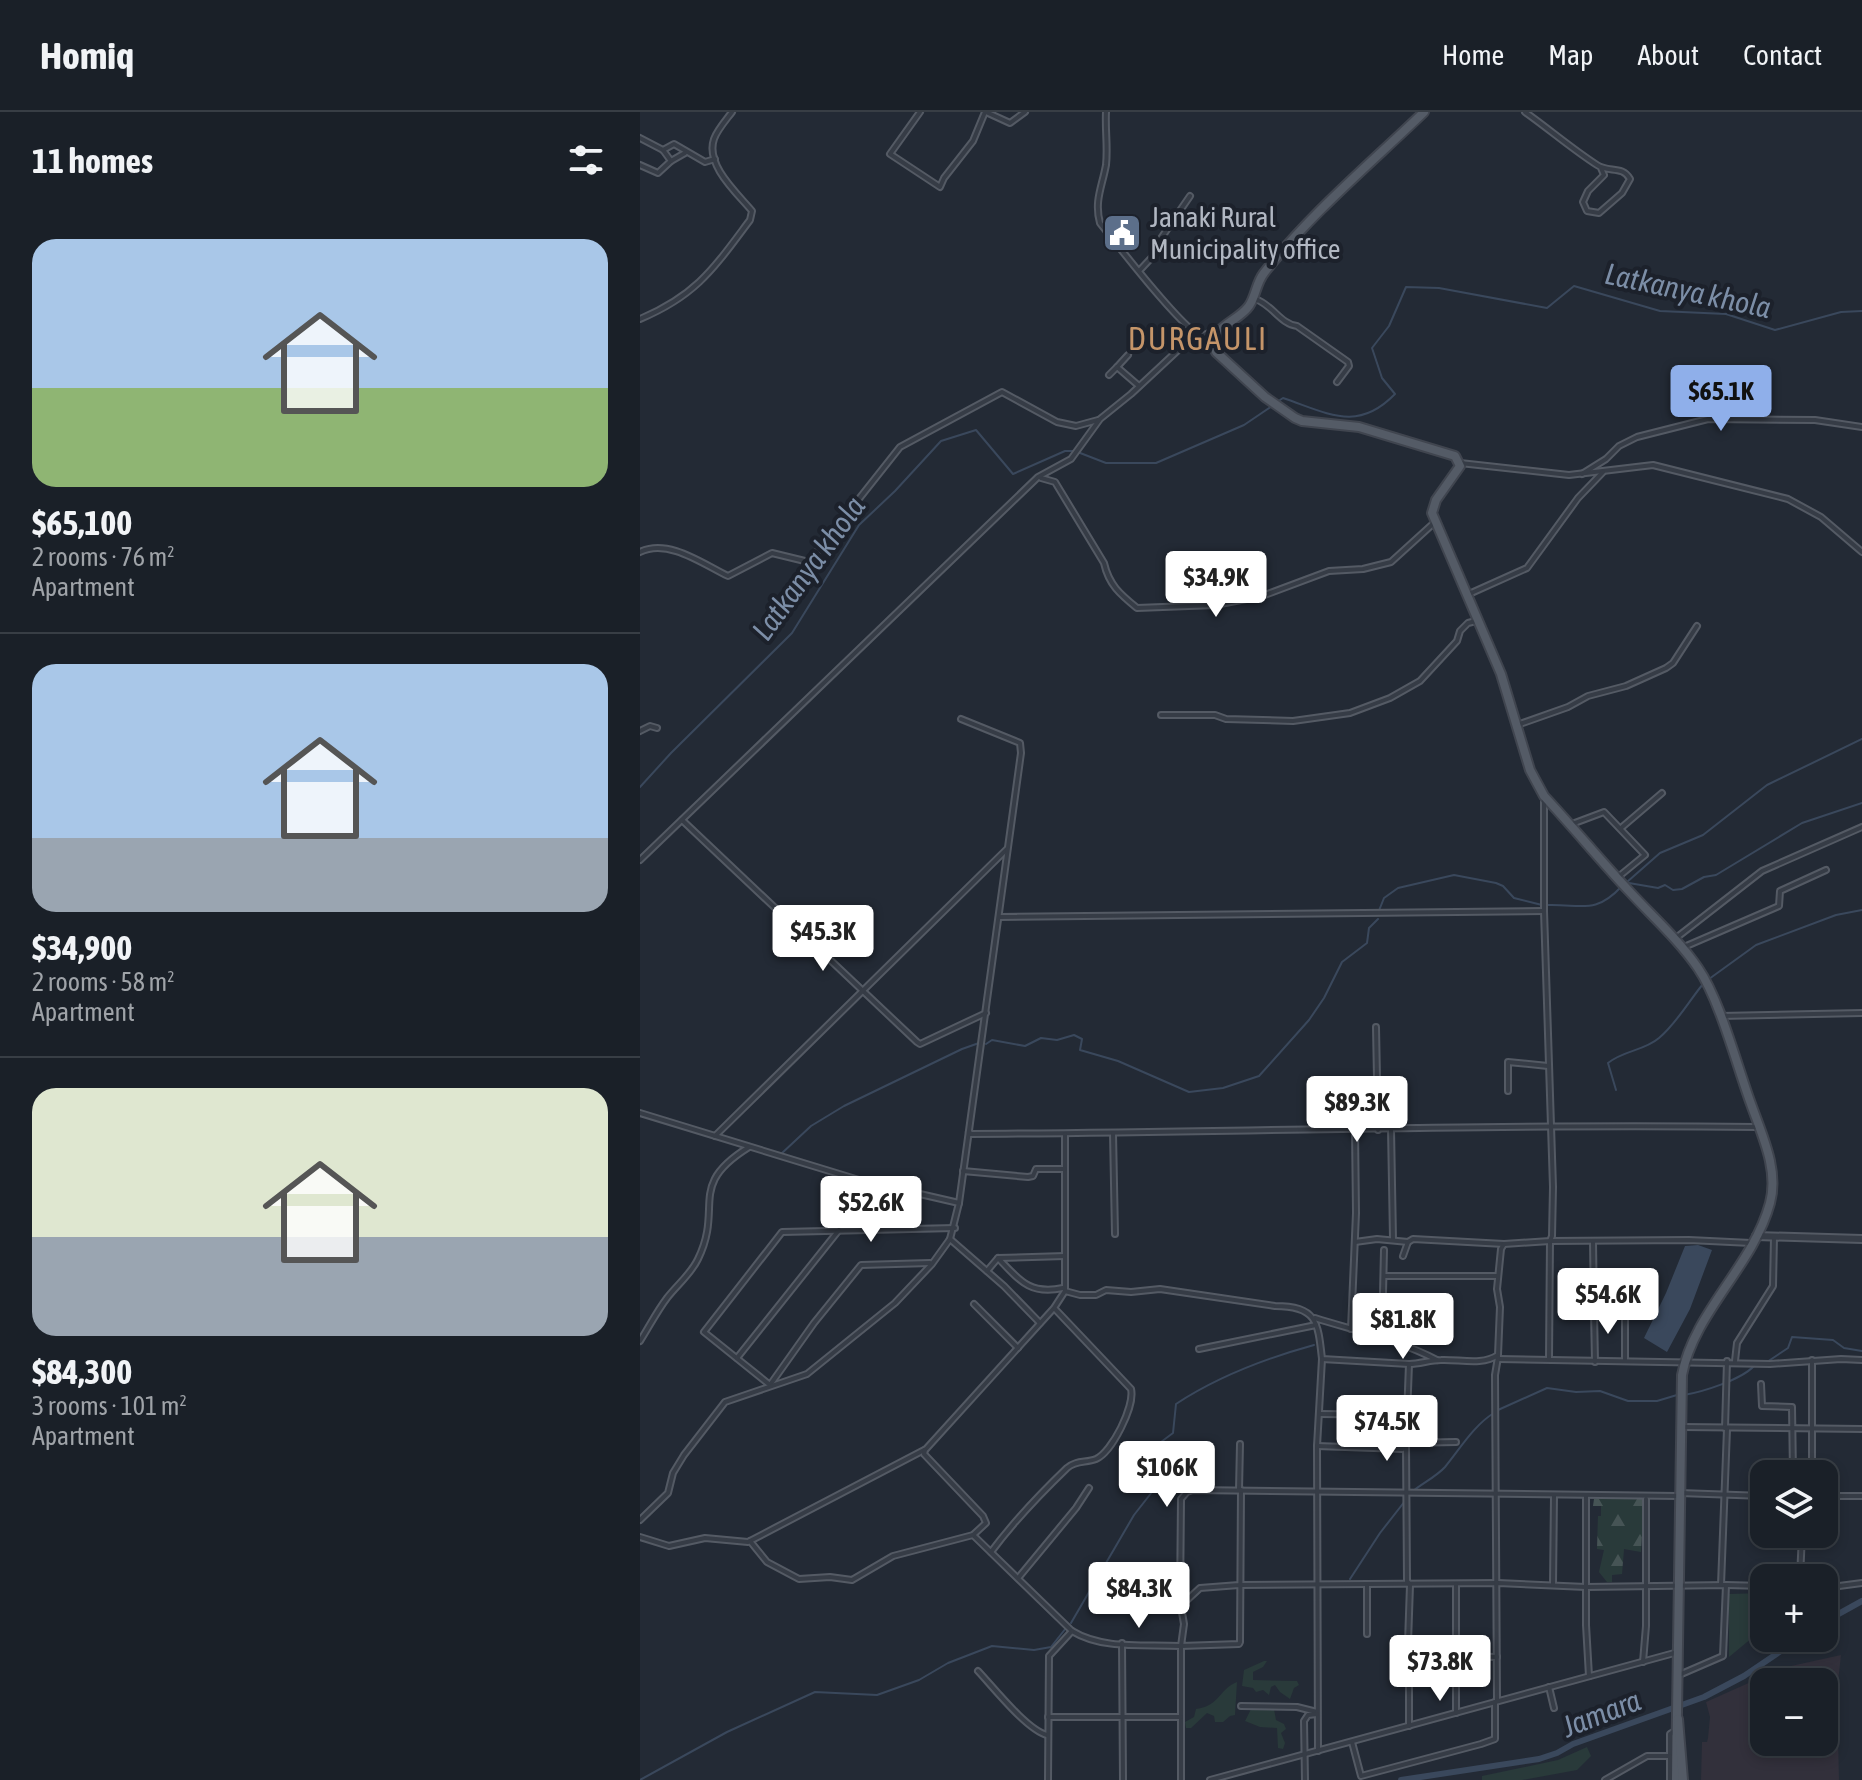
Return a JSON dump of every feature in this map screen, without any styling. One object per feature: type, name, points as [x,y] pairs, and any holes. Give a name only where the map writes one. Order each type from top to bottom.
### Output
[{"type":"main road","points":[[1424,112],[1298,235],[1262,275],[1247,309],[1222,328],[1214,345],[1265,397],[1287,414],[1302,421],[1359,427],[1455,456],[1460,463],[1436,500],[1432,513],[1501,674],[1530,770],[1544,796],[1699,969],[1759,1127],[1773,1173],[1767,1213],[1755,1240],[1684,1362],[1680,1392],[1679,1675],[1673,1780]]},
{"type":"main road","points":[[1678,1717],[1683,1780]]},
{"type":"street","points":[[640,319],[671,306],[708,276],[750,220],[752,211],[721,174],[715,159],[713,141],[732,112]]},
{"type":"street","points":[[920,112],[890,154],[940,187],[973,141],[986,112],[1010,123],[1025,112]]},
{"type":"street","points":[[1106,112],[1105,167],[1096,208],[1100,223],[1165,304],[1199,337],[1214,345]]},
{"type":"street","points":[[1525,112],[1601,168],[1604,175],[1588,191],[1583,202],[1587,211],[1599,213],[1622,193],[1630,179],[1619,169],[1601,168]]},
{"type":"street","points":[[640,138],[663,150],[671,161]]},
{"type":"street","points":[[663,150],[674,144],[705,162],[715,159]]},
{"type":"street","points":[[640,165],[658,173],[685,153]]},
{"type":"street","points":[[1140,270],[1154,255],[1153,250],[1190,196]]},
{"type":"street","points":[[1252,299],[1266,302],[1288,325],[1297,326],[1348,362],[1349,366],[1337,382]]},
{"type":"street","points":[[640,860],[1038,477],[1071,459],[1100,419],[1189,340],[1222,328]]},
{"type":"street","points":[[1109,375],[1128,355]]},
{"type":"street","points":[[1117,367],[1139,386]]},
{"type":"street","points":[[640,545],[668,548],[728,576],[772,553],[809,562],[900,447],[1002,392],[1057,422],[1076,426],[1100,419]]},
{"type":"street","points":[[1582,474],[1606,459],[1619,446],[1637,437],[1708,419],[1815,420],[1862,427]]},
{"type":"street","points":[[1460,463],[1569,475],[1653,465],[1788,499],[1821,517],[1862,552]]},
{"type":"street","points":[[1467,595],[1527,568],[1563,516],[1603,472]]},
{"type":"street","points":[[1038,477],[1055,482],[1098,552],[1112,584],[1137,608],[1215,605],[1262,596],[1329,571],[1363,569],[1391,562],[1435,522]]},
{"type":"street","points":[[640,552],[647,548],[668,548]]},
{"type":"street","points":[[1161,715],[1215,715],[1226,719],[1293,721],[1350,713],[1390,698],[1420,681],[1451,648],[1460,631],[1468,623],[1479,620]]},
{"type":"street","points":[[1517,725],[1558,711],[1588,696],[1626,686],[1666,668],[1673,663],[1697,626]]},
{"type":"street","points":[[640,1520],[668,1493],[673,1473],[684,1455],[725,1402],[807,1374],[895,1303],[932,1264],[955,1228],[1009,847],[1020,743],[961,719]]},
{"type":"street","points":[[640,731],[650,726],[657,728]]},
{"type":"street","points":[[1621,828],[1662,793]]},
{"type":"street","points":[[1544,796],[1544,911],[1553,1187],[1549,1360]]},
{"type":"street","points":[[1570,824],[1604,812],[1645,855],[1621,882]]},
{"type":"street","points":[[682,820],[920,1044],[986,1013]]},
{"type":"street","points":[[1674,940],[1762,871],[1862,827]]},
{"type":"street","points":[[715,1136],[1009,847]]},
{"type":"street","points":[[1682,948],[1779,906],[1780,891],[1826,870]]},
{"type":"street","points":[[999,917],[1544,911]]},
{"type":"street","points":[[1719,1016],[1862,1013]]},
{"type":"street","points":[[1376,1027],[1378,1130]]},
{"type":"street","points":[[1508,1091],[1508,1062],[1549,1066]]},
{"type":"street","points":[[640,1113],[859,1180],[959,1203]]},
{"type":"street","points":[[969,1132],[1759,1127]]},
{"type":"street","points":[[1391,1129],[1393,1239]]},
{"type":"street","points":[[1351,1329],[1355,1130]]},
{"type":"street","points":[[640,1537],[669,1546],[705,1538],[750,1541],[926,1449],[1054,1308],[1065,1289],[1065,1133]]},
{"type":"street","points":[[1113,1133],[1115,1234]]},
{"type":"street","points":[[640,1341],[666,1300],[696,1264],[705,1243],[710,1185],[716,1174],[728,1160],[749,1147]]},
{"type":"street","points":[[963,1171],[1028,1177],[1033,1176],[1036,1169],[1065,1169]]},
{"type":"street","points":[[770,1385],[704,1330],[776,1236],[782,1232],[955,1228]]},
{"type":"street","points":[[737,1358],[839,1230]]},
{"type":"street","points":[[1735,1361],[1737,1343],[1773,1286],[1774,1237]]},
{"type":"street","points":[[1403,1256],[1408,1242],[1413,1239],[1504,1244],[1755,1240],[1774,1237],[1862,1239]]},
{"type":"street","points":[[950,1239],[1040,1323]]},
{"type":"street","points":[[1355,1242],[1393,1239],[1408,1242]]},
{"type":"street","points":[[1593,1241],[1595,1362]]},
{"type":"street","points":[[1352,1742],[1361,1776],[1495,1739],[1498,1583],[1495,1369],[1498,1357],[1499,1276],[1504,1244]]},
{"type":"street","points":[[1382,1337],[1384,1250]]},
{"type":"street","points":[[987,1271],[998,1258],[1065,1256]]},
{"type":"street","points":[[998,1258],[1030,1288],[1048,1291],[1065,1289],[1080,1295],[1096,1295],[1114,1289],[1131,1292],[1160,1289],[1294,1306],[1309,1313],[1316,1322],[1322,1359],[1317,1446],[1318,1751]]},
{"type":"street","points":[[770,1385],[814,1323],[861,1265],[932,1264]]},
{"type":"street","points":[[1384,1276],[1499,1276]]},
{"type":"street","points":[[974,1304],[1018,1348]]},
{"type":"street","points":[[991,1552],[1014,1520],[1069,1465],[1095,1460],[1104,1453],[1130,1408],[1131,1389],[1054,1308]]},
{"type":"street","points":[[1594,1311],[1625,1312],[1625,1362]]},
{"type":"street","points":[[1199,1349],[1316,1322],[1382,1337],[1437,1360]]},
{"type":"street","points":[[1322,1359],[1409,1364],[1498,1357],[1595,1362],[1735,1361],[1770,1364],[1862,1360]]},
{"type":"street","points":[[1812,1360],[1812,1460]]},
{"type":"street","points":[[1679,1675],[1723,1656],[1727,1361]]},
{"type":"street","points":[[1409,1364],[1406,1443],[1407,1581],[1410,1585],[1408,1643],[1423,1645],[1429,1655],[1426,1668],[1409,1670],[1409,1726]]},
{"type":"street","points":[[1761,1384],[1762,1406],[1792,1407],[1793,1460]]},
{"type":"street","points":[[1319,1414],[1408,1415]]},
{"type":"street","points":[[1679,1427],[1862,1429]]},
{"type":"street","points":[[1406,1443],[1456,1442]]},
{"type":"street","points":[[1317,1446],[1402,1449],[1406,1443]]},
{"type":"street","points":[[973,1535],[1072,1631],[1087,1640],[1181,1646],[1239,1644],[1240,1444]]},
{"type":"street","points":[[750,1541],[767,1562],[799,1579],[830,1577],[852,1580],[893,1556],[973,1535],[986,1523],[983,1516],[924,1454],[926,1449]]},
{"type":"street","points":[[1019,1577],[1089,1488]]},
{"type":"street","points":[[1181,1780],[1181,1646],[1184,1624],[1180,1601],[1181,1499],[1187,1492],[1750,1496]]},
{"type":"street","points":[[1553,1585],[1554,1496]]},
{"type":"street","points":[[1586,1496],[1586,1659],[1589,1676]]},
{"type":"street","points":[[1838,1496],[1862,1496]]},
{"type":"street","points":[[1643,1662],[1646,1499]]},
{"type":"street","points":[[1838,1586],[1862,1583]]},
{"type":"street","points":[[1456,1584],[1456,1713]]},
{"type":"street","points":[[1180,1601],[1187,1600],[1200,1588],[1239,1585],[1750,1586]]},
{"type":"street","points":[[1367,1586],[1367,1634]]},
{"type":"street","points":[[1048,1780],[1049,1656],[1072,1631]]},
{"type":"street","points":[[1122,1643],[1123,1780]]},
{"type":"street","points":[[1210,1780],[1678,1652]]},
{"type":"street","points":[[1429,1655],[1497,1657]]},
{"type":"street","points":[[978,1671],[1027,1721],[1047,1735]]},
{"type":"street","points":[[1549,1687],[1554,1708]]},
{"type":"street","points":[[1241,1706],[1287,1706],[1317,1713]]},
{"type":"street","points":[[1305,1780],[1304,1721],[1308,1715],[1317,1713]]},
{"type":"street","points":[[1048,1717],[1181,1717]]},
{"type":"street","points":[[1673,1780],[1670,1734],[1675,1731]]},
{"type":"street","points":[[1605,1780],[1647,1756],[1670,1756]]},
{"type":"shaded area","points":[[1841,1655],[1838,1682],[1838,1668],[1782,1668]]},
{"type":"shaded area","points":[[1750,1682],[1750,1756],[1838,1756],[1838,1736],[1839,1780],[1701,1780],[1702,1742],[1707,1742],[1710,1717],[1706,1702]]},
{"type":"green space","points":[[1644,1498],[1641,1552],[1624,1549],[1622,1574],[1612,1575],[1612,1582],[1607,1582],[1599,1572],[1604,1550],[1597,1549],[1601,1506],[1593,1506],[1594,1499]]},
{"type":"green space","points":[[1750,1593],[1750,1640],[1729,1657],[1729,1594]]},
{"type":"green space","points":[[1267,1661],[1263,1667],[1253,1672],[1253,1680],[1297,1681],[1299,1685],[1294,1688],[1290,1699],[1275,1685],[1271,1687],[1269,1695],[1263,1690],[1256,1692],[1253,1688],[1242,1686],[1244,1670]]},
{"type":"green space","points":[[1237,1682],[1235,1715],[1223,1722],[1215,1722],[1214,1716],[1207,1713],[1191,1728],[1186,1728],[1185,1722],[1194,1717],[1196,1709],[1215,1701]]},
{"type":"green space","points":[[1251,1709],[1274,1709],[1276,1720],[1284,1724],[1286,1729],[1281,1733],[1285,1743],[1283,1749],[1278,1748],[1277,1728],[1260,1727],[1245,1721]]},
{"type":"green space","points":[[1587,1747],[1591,1756],[1577,1770],[1522,1780],[1482,1780],[1482,1776],[1558,1760]]},
{"type":"water","points":[[1698,1245],[1712,1250],[1690,1309],[1667,1352],[1644,1338],[1685,1246]]},
{"type":"waterway","name":"Latkanya khola","points":[[1277,402],[1283,398],[1328,414],[1355,416],[1381,406],[1395,394],[1382,378],[1372,348],[1389,326],[1406,287],[1439,288],[1547,308],[1574,286],[1660,311],[1726,314],[1775,330],[1841,312],[1862,311]]},
{"type":"waterway","name":"Latkanya khola","points":[[640,787],[792,633],[859,525],[941,441],[976,430],[1013,474],[1065,451],[1075,451],[1106,463],[1156,463],[1244,425],[1272,406]]},
{"type":"waterway","points":[[1627,882],[1660,853],[1703,835],[1767,785],[1862,739]]},
{"type":"waterway","points":[[1629,883],[1682,889],[1704,877],[1716,875],[1802,823],[1862,803]]},
{"type":"waterway","points":[[1378,913],[1384,898],[1398,888],[1454,875],[1496,883],[1514,898],[1542,905]]},
{"type":"waterway","points":[[1548,905],[1596,904],[1622,886]]},
{"type":"waterway","points":[[1709,979],[1756,945],[1836,915],[1862,910]]},
{"type":"waterway","points":[[986,1044],[992,1040],[1025,1046],[1041,1038],[1057,1040],[1074,1035],[1082,1039],[1080,1050],[1118,1061],[1189,1092],[1223,1088],[1259,1076],[1309,1020],[1342,962],[1367,943],[1369,928],[1378,919]]},
{"type":"waterway","points":[[1616,1090],[1608,1063],[1659,1038],[1703,984]]},
{"type":"waterway","points":[[781,1154],[811,1126],[844,1106],[979,1043]]},
{"type":"waterway","points":[[1767,1362],[1788,1348],[1792,1337],[1833,1340],[1844,1348],[1862,1351]]},
{"type":"waterway","points":[[1071,1623],[1134,1515],[1152,1492],[1158,1478],[1161,1442],[1173,1433],[1176,1404],[1243,1369],[1314,1345]]},
{"type":"waterway","points":[[1684,1395],[1731,1381],[1754,1366]]},
{"type":"waterway","points":[[1498,1410],[1547,1388],[1600,1391],[1628,1401],[1657,1401],[1677,1395]]},
{"type":"waterway","points":[[1413,1491],[1442,1470],[1474,1430],[1494,1413]]},
{"type":"waterway","points":[[1350,1579],[1405,1501]]},
{"type":"waterway","name":"Jamara","points":[[1838,1614],[1862,1601]]},
{"type":"waterway","points":[[640,1780],[727,1732],[815,1692],[877,1695],[919,1680],[948,1663],[992,1646],[1034,1650],[1051,1647],[1066,1628]]},
{"type":"waterway","name":"Jamara","points":[[1401,1780],[1539,1759],[1557,1753],[1573,1744],[1704,1697],[1744,1676],[1779,1652]]},
{"type":"place","name":"Janaki Rural Municipality office","points":[[1122,233]]},
{"type":"district","name":"DURGAULI","points":[[1198,338]]}]
